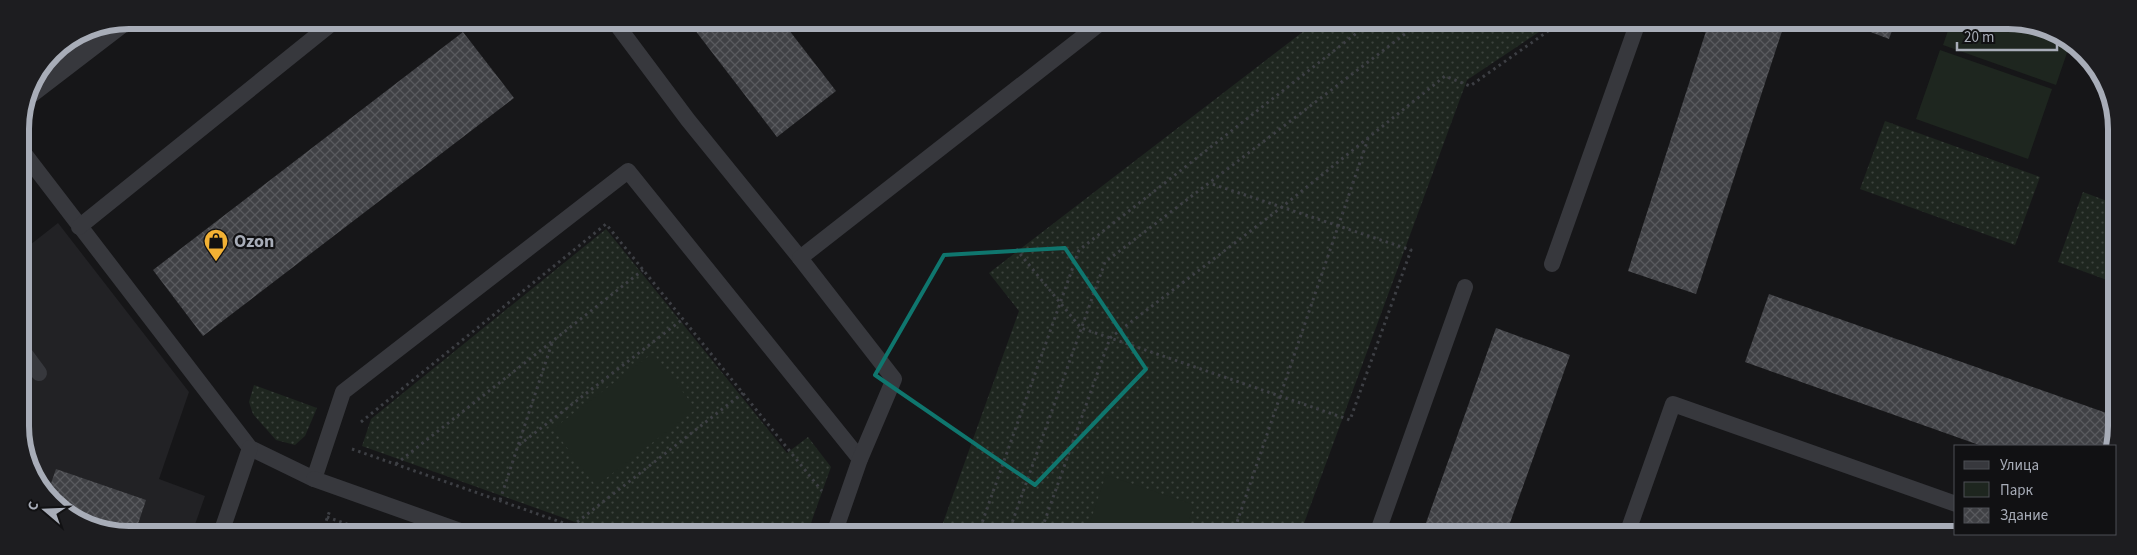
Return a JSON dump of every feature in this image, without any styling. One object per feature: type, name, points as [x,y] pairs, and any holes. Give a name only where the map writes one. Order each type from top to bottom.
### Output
[{"type":"street","points":[[42,80],[104,32]]},
{"type":"lane","points":[[79,227],[325,29]]},
{"type":"lane","points":[[621,29],[688,120],[800,258],[894,379],[860,459],[837,526]]},
{"type":"lane","points":[[800,258],[1093,29]]},
{"type":"lane","points":[[1552,264],[1636,29]]},
{"type":"lane","points":[[29,160],[250,448],[314,478],[447,526]]},
{"type":"lane","points":[[314,478],[343,392],[628,171],[860,459]]},
{"type":"lane","points":[[1380,526],[1466,287]]},
{"type":"lane","points":[[29,359],[39,373]]},
{"type":"lane","points":[[1630,526],[1673,404],[1954,503]]},
{"type":"lane","points":[[223,526],[250,448]]},
{"type":"path","points":[[981,526],[1079,250],[1362,29]]},
{"type":"path","points":[[1011,526],[1105,262],[1413,29]]},
{"type":"path","points":[[1043,526],[1110,338],[1368,140],[1444,76],[1470,86],[1550,29]]},
{"type":"path","points":[[1236,526],[1368,140]]},
{"type":"path","points":[[1016,249],[1081,328],[1350,420],[1410,250],[1209,183]]},
{"type":"path","points":[[358,430],[362,421],[606,224],[826,496]]},
{"type":"path","points":[[396,464],[643,270]]},
{"type":"path","points":[[519,445],[682,319]]},
{"type":"path","points":[[500,500],[553,340]]},
{"type":"path","points":[[352,448],[572,526],[743,393]]},
{"type":"path","points":[[324,526],[327,518],[351,526]]},
{"type":"highlighted area","points":[[1065,248],[1146,369],[1035,485],[875,375],[944,255]]},
{"type":"shaded area","points":[[58,223],[189,392],[159,479],[205,496],[194,526],[122,526],[96,521],[84,516],[70,507],[70,485],[48,485],[42,476],[34,459],[29,427],[29,246]]},
{"type":"green space","points":[[1307,29],[1544,29],[1467,80],[1303,526],[942,526],[1019,311],[989,273]]},
{"type":"green space","points":[[1949,29],[2015,29],[2041,34],[2068,49],[2056,85],[1943,45]]},
{"type":"green space","points":[[1940,50],[2052,89],[2028,159],[1916,119]]},
{"type":"green space","points":[[1885,121],[2040,177],[2015,245],[1860,189]]},
{"type":"green space","points":[[2083,192],[2108,201],[2108,280],[2058,262]]},
{"type":"green space","points":[[606,229],[787,453],[808,437],[831,467],[810,526],[586,526],[362,446],[371,419]]},
{"type":"green space","points":[[653,353],[696,409],[596,486],[553,429]]},
{"type":"green space","points":[[254,385],[317,408],[305,436],[295,445],[276,440],[253,414],[249,402]]},
{"type":"green space","points":[[1106,475],[1194,505],[1187,526],[1089,526]]},
{"type":"building","points":[[694,29],[788,29],[836,91],[777,137]]},
{"type":"building","points":[[1707,29],[1783,29],[1696,294],[1628,271]]},
{"type":"building","points":[[1869,29],[1893,29],[1889,39],[1868,31]]},
{"type":"building","points":[[463,32],[514,98],[203,336],[153,270]]},
{"type":"building","points":[[1769,294],[2108,414],[2106,445],[1979,445],[1745,362]]},
{"type":"building","points":[[1496,328],[1570,355],[1509,526],[1425,526]]},
{"type":"building","points":[[56,469],[146,500],[137,526],[122,526],[96,521],[70,507],[70,485],[50,485]]},
{"type":"place","name":"Ozon","points":[[216,262]]}]
